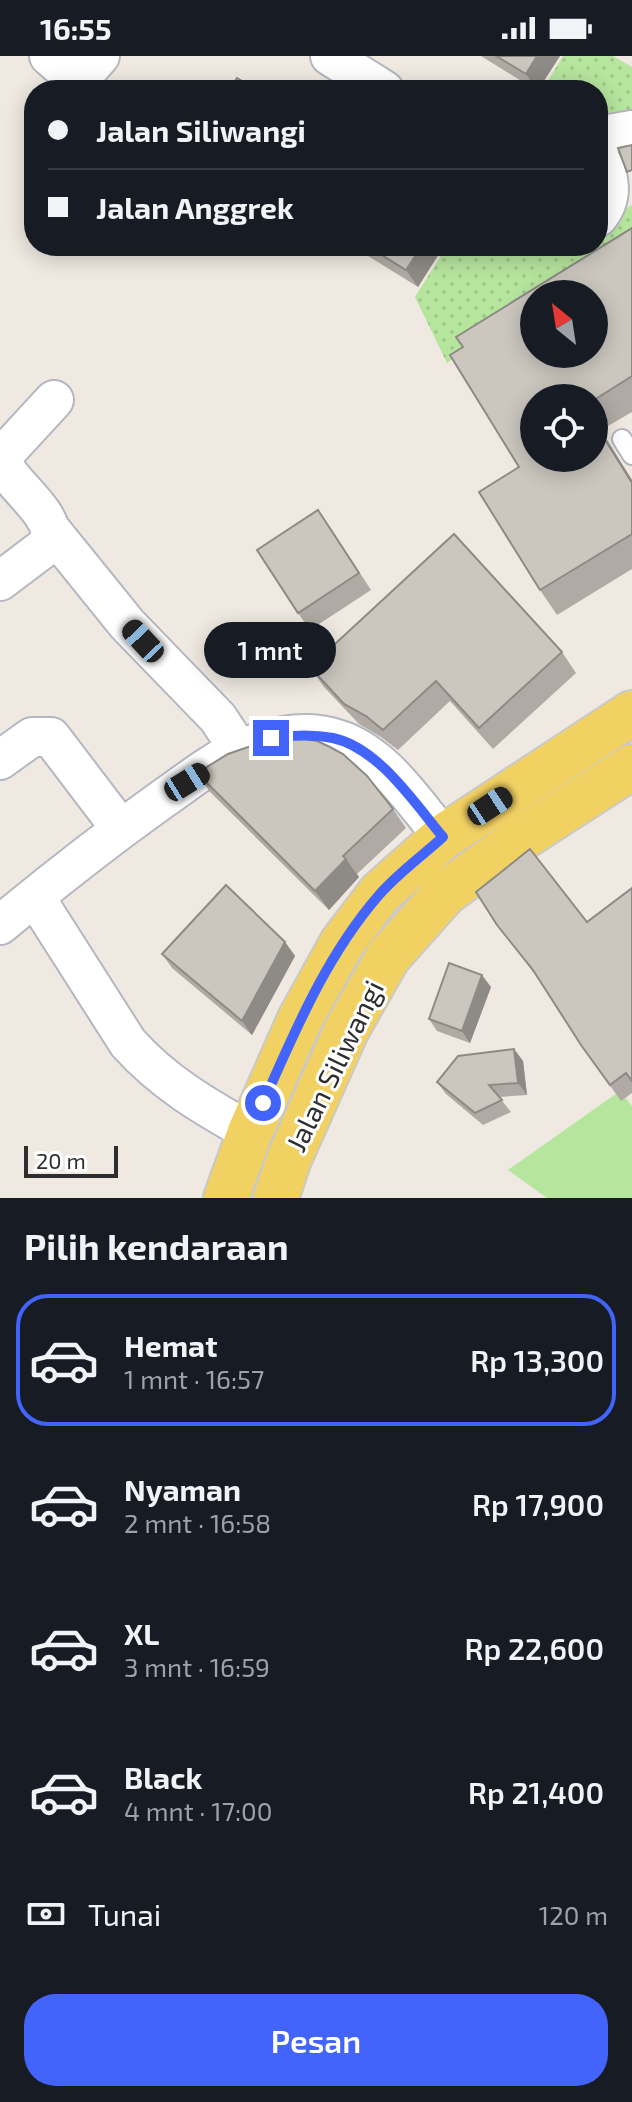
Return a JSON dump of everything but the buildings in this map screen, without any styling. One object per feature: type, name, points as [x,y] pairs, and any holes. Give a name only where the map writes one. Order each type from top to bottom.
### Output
[{"type":"main road","name":"Jalan Siliwangi","points":[[226,1198],[250,1132],[300,1019],[342,943],[380,893],[443,837],[632,713]]},
{"type":"main road","name":"Jalan Siliwangi","points":[[276,1198],[289,1159],[346,1031],[388,957],[445,893],[514,843],[632,767]]},
{"type":"street","points":[[49,56],[89,76]]},
{"type":"street","points":[[330,56],[368,80]]},
{"type":"street","points":[[608,134],[632,130]]},
{"type":"street","points":[[608,176],[611,209]]},
{"type":"street","points":[[0,581],[45,547],[51,536],[48,521],[3,465],[7,451],[54,400]]},
{"type":"street","points":[[51,530],[127,624],[218,718],[239,750]]},
{"type":"street","points":[[0,925],[121,829],[187,782],[239,750],[271,738],[298,734],[336,739],[365,752],[391,775],[443,837]]},
{"type":"street","points":[[0,760],[32,737],[51,737],[121,829]]},
{"type":"street","points":[[35,897],[137,1053],[198,1103],[250,1132]]},
{"type":"green space","points":[[563,56],[613,56],[632,67],[632,123],[608,128],[608,80],[548,80]]},
{"type":"green space","points":[[632,205],[632,240],[608,253],[608,224]]},
{"type":"green space","points":[[441,256],[603,256],[559,280],[520,280],[520,314],[447,363],[415,297]]},
{"type":"green space","points":[[620,1091],[632,1106],[632,1198],[547,1198],[508,1170]]},
{"type":"route","points":[[263,1103],[300,1019],[342,943],[380,893],[443,837],[391,775],[365,752],[336,739],[298,734],[271,738]]}]
